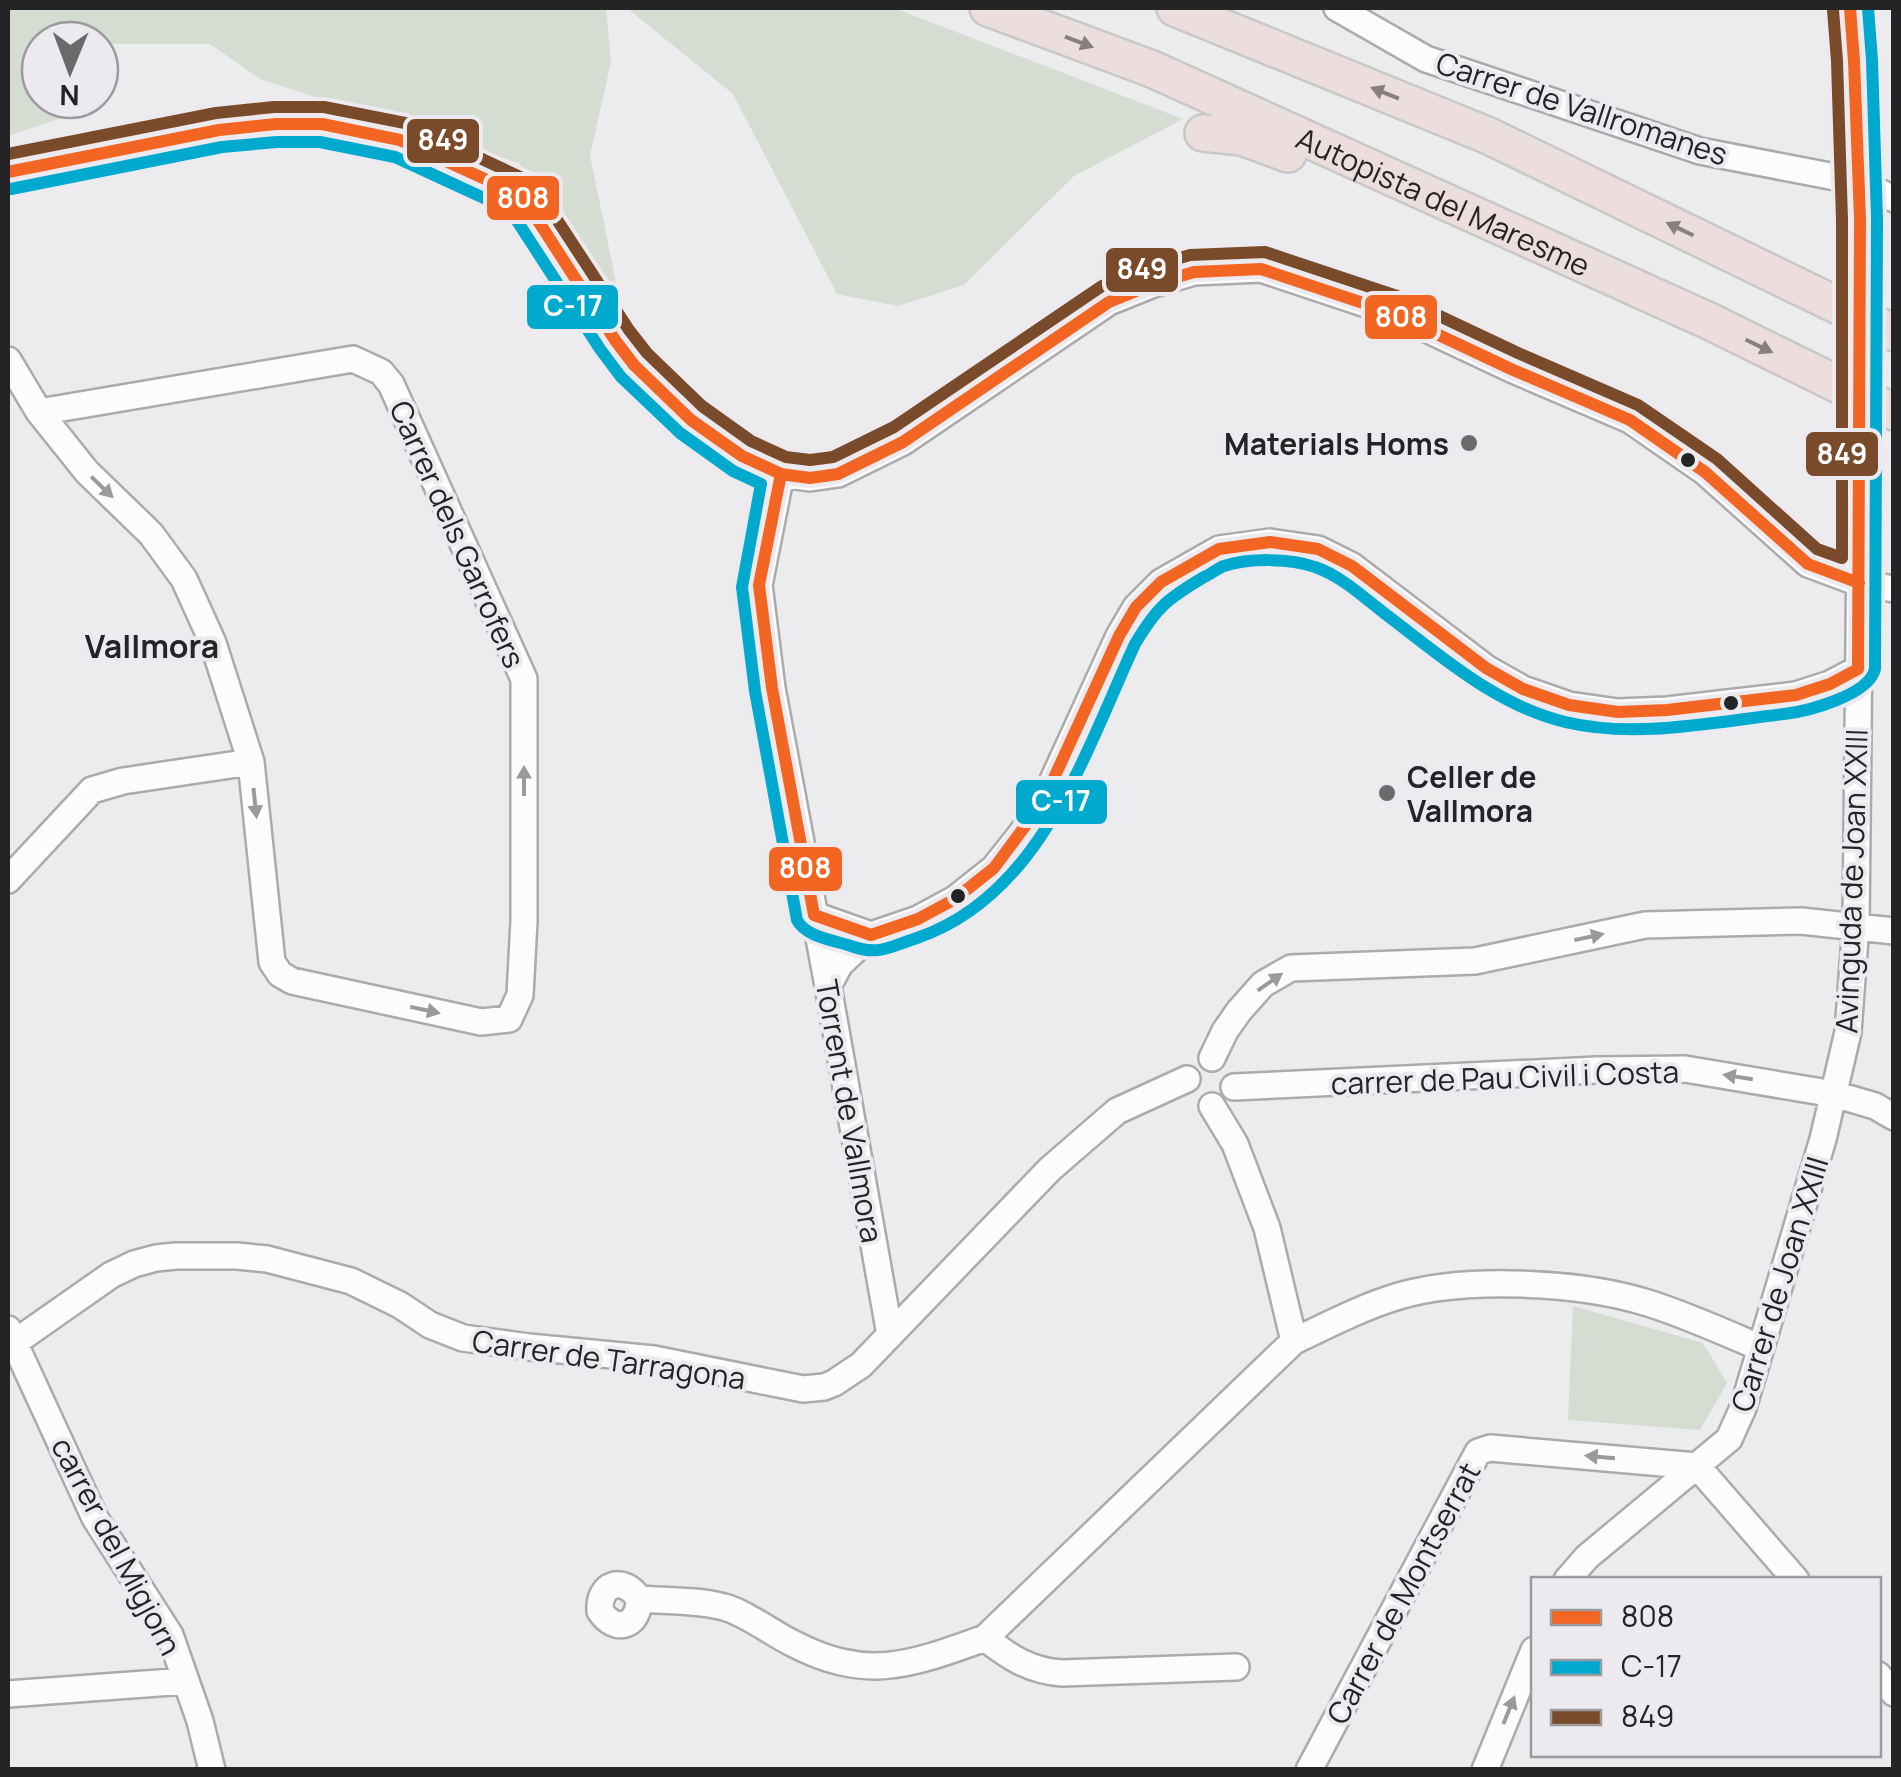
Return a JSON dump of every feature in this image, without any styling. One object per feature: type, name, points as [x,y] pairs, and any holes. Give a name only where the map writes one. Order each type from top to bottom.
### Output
[{"type":"highway","name":"Autopista del Maresme","points":[[988,8],[1152,70],[1709,321],[1894,412]]},
{"type":"highway","points":[[1175,8],[1489,136],[1894,333]]},
{"type":"highway","points":[[1202,133],[1242,137],[1709,321]]},
{"type":"street","name":"Carrer de Vallromanes","points":[[1337,8],[1426,59],[1700,151],[1856,181],[1894,199]]},
{"type":"street","name":"Avinguda de Joan XXIII","points":[[1834,1094],[1848,1032],[1856,925],[1860,219],[1850,8]]},
{"type":"street","points":[[8,172],[219,130],[276,124],[322,124],[400,140],[522,196],[634,365],[692,420],[742,456],[781,474],[810,478],[838,474],[903,442],[1109,302],[1194,272],[1261,269],[1390,312],[1630,420],[1705,472],[1808,564],[1859,583],[1894,589]]},
{"type":"street","name":"Carrer dels Garrofers","points":[[8,360],[39,412],[87,472],[151,534],[184,580],[213,643],[251,762],[272,962],[280,974],[292,981],[481,1022],[508,1019],[520,994],[524,921],[524,679],[390,384],[381,372],[353,359],[39,412]]},
{"type":"street","name":"Torrent de Vallmora","points":[[781,474],[759,585],[772,688],[890,1335]]},
{"type":"street","points":[[828,986],[840,964],[871,935],[918,920],[955,899],[994,868],[1042,802],[1136,606],[1162,582],[1219,549],[1270,542],[1318,550],[1352,566],[1486,668],[1523,689],[1569,705],[1618,712],[1667,710],[1798,694],[1830,684],[1858,669]]},
{"type":"street","points":[[8,880],[92,790],[123,781],[251,762]]},
{"type":"street","points":[[814,915],[871,935]]},
{"type":"street","points":[[1212,1058],[1238,1010],[1263,984],[1291,968],[1475,961],[1645,925],[1801,921],[1894,930]]},
{"type":"street","points":[[1212,1058],[1231,1068],[1234,1086],[1225,1101],[1212,1106],[1193,1098],[1187,1078],[1198,1061],[1212,1058]]},
{"type":"street","name":"carrer de Pau Civil i Costa","points":[[1234,1086],[1685,1069],[1834,1094],[1876,1106],[1894,1118]]},
{"type":"street","name":"Carrer de Tarragona","points":[[11,1336],[111,1275],[145,1261],[176,1256],[237,1256],[328,1274],[374,1291],[430,1325],[463,1338],[529,1348],[654,1358],[803,1389],[824,1387],[861,1365],[1050,1170],[1103,1123],[1117,1112],[1187,1078]]},
{"type":"street","name":"Carrer de Joan XXIII","points":[[1570,1577],[1588,1557],[1729,1439],[1743,1408],[1834,1094]]},
{"type":"street","points":[[1212,1106],[1235,1144],[1267,1228],[1294,1341]]},
{"type":"street","points":[[639,1599],[725,1607],[795,1645],[834,1662],[857,1666],[908,1664],[985,1638],[1294,1341],[1356,1311],[1402,1295],[1451,1287],[1502,1285],[1602,1292],[1648,1303],[1761,1348]]},
{"type":"street","name":"carrer del Migjorn","points":[[11,1336],[94,1518],[170,1635],[212,1770]]},
{"type":"street","name":"Carrer de Montserrat","points":[[1309,1770],[1478,1452],[1490,1448],[1697,1466]]},
{"type":"street","points":[[1697,1466],[1793,1577]]},
{"type":"street","points":[[985,1638],[1006,1656],[1044,1672],[1236,1667]]},
{"type":"street","points":[[1485,1770],[1531,1657]]},
{"type":"street","points":[[8,1694],[186,1680]]},
{"type":"shaded area","points":[[8,8],[606,8],[611,62],[590,155],[625,327],[519,163],[260,79],[210,44],[120,44],[120,20],[20,20],[20,120],[56,120],[8,136]]},
{"type":"shaded area","points":[[627,8],[894,8],[1183,119],[1074,176],[964,285],[898,306],[837,294],[733,94]]},
{"type":"shaded area","points":[[1573,1306],[1703,1343],[1727,1383],[1700,1430],[1568,1420]]},
{"type":"transit line","name":"808","points":[[781,474],[759,585],[772,688],[814,915],[871,935],[918,919],[955,899],[994,868],[1043,802],[1136,607],[1161,582],[1219,549],[1270,542],[1318,549],[1352,566],[1486,668],[1523,689],[1569,705],[1618,712],[1667,710],[1796,695],[1830,684],[1858,669],[1860,219],[1850,8]]},
{"type":"transit line","name":"C-17","points":[[11,189],[222,147],[320,142],[395,157],[510,210],[621,377],[680,433],[733,471],[761,484],[742,587],[755,691],[797,920],[821,937],[877,950],[917,938],[960,918],[996,890],[1054,816],[1135,644],[1150,621],[1172,598],[1224,566],[1270,560],[1325,571],[1492,691],[1565,722],[1619,729],[1702,725],[1808,709],[1862,687],[1875,669],[1877,219],[1868,8]]},
{"type":"transit line","name":"849","points":[[8,154],[216,113],[274,107],[324,107],[405,123],[533,183],[647,353],[702,406],[751,441],[786,457],[810,460],[833,457],[894,427],[1102,286],[1190,255],[1265,252],[1397,296],[1638,405],[1717,459],[1817,549],[1842,558],[1842,220],[1833,10]]},
{"type":"transit line","name":"808","points":[[8,172],[219,130],[276,124],[322,124],[400,140],[522,196],[634,365],[691,420],[742,456],[781,474],[810,478],[838,474],[903,442],[1109,302],[1194,272],[1261,269],[1390,312],[1630,420],[1705,472],[1808,564],[1859,583]]},
{"type":"place","name":"Materials Homs","points":[[1469,443]]},
{"type":"place","name":"Celler de Vallmora","points":[[1387,793]]},
{"type":"district","name":"Vallmora","points":[[152,646]]}]
